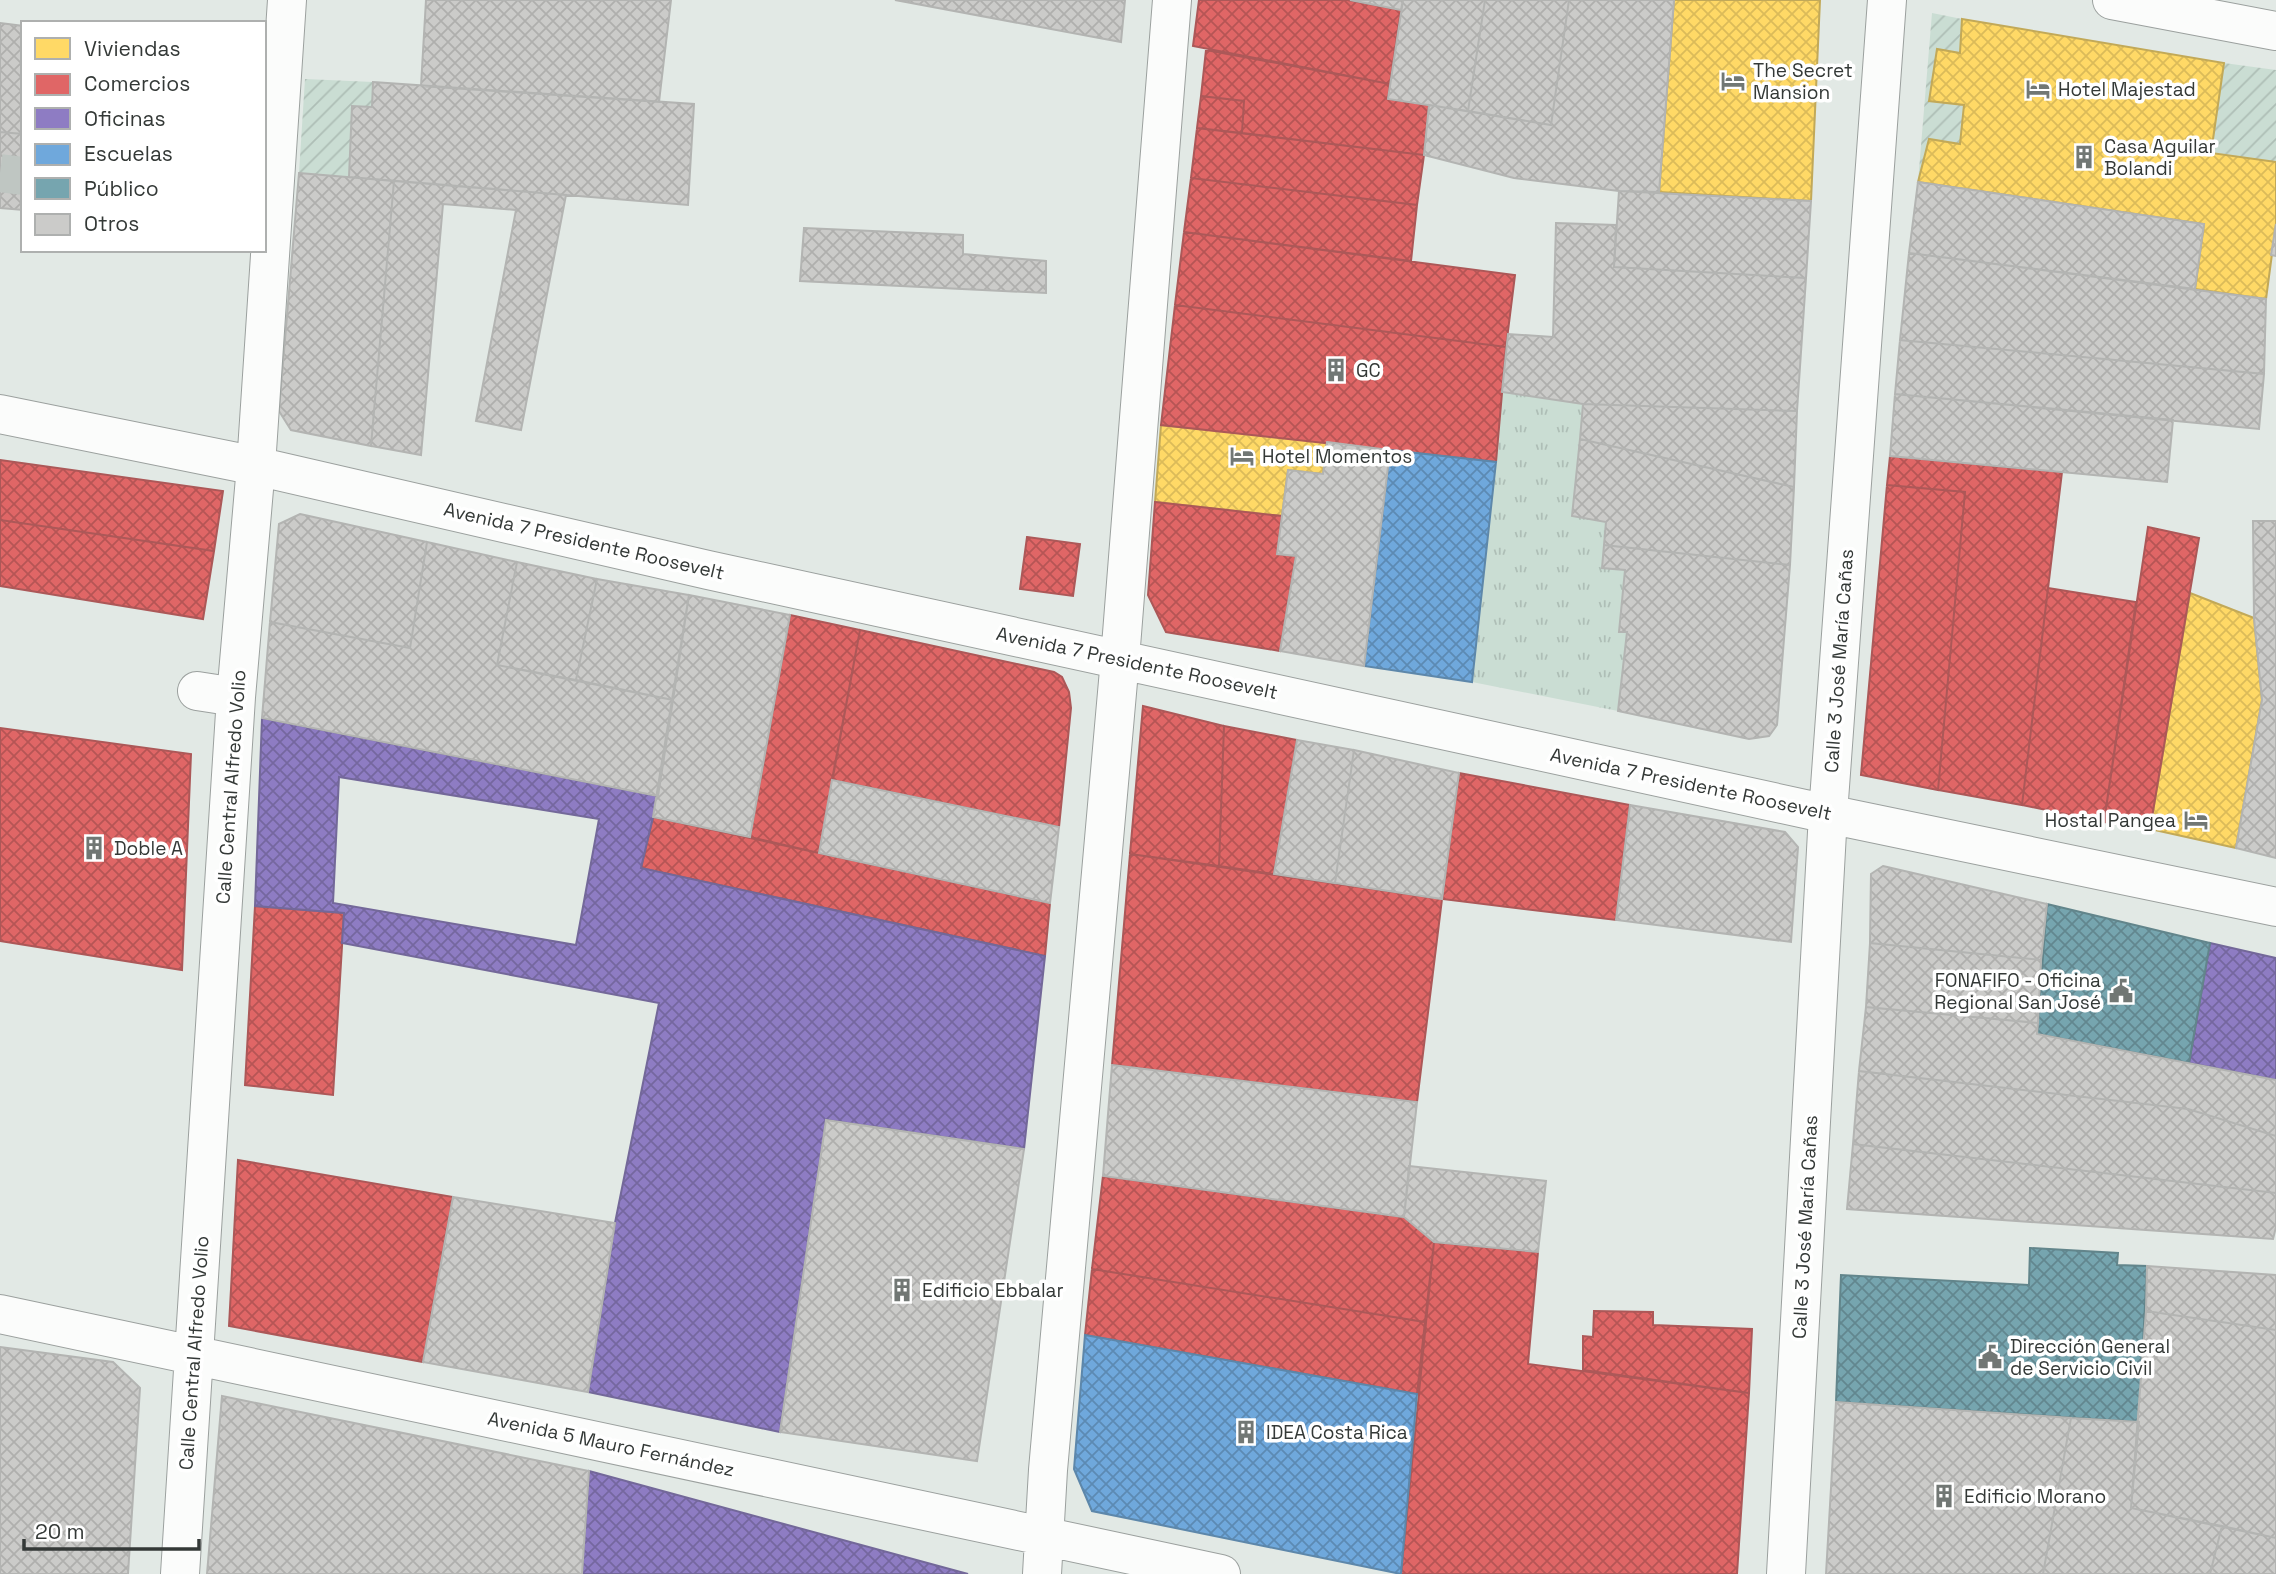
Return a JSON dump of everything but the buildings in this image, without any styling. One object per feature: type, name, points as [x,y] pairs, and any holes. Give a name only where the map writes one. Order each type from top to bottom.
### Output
[{"type":"street","name":"Calle Central Alfredo Volio","points":[[180,1574],[236,697],[256,466],[269,202],[287,0]]},
{"type":"street","points":[[1042,1574],[1048,1470],[1120,659],[1172,0]]},
{"type":"street","name":"Calle 3 José María Cañas","points":[[1787,1574],[1828,814],[1886,0]]},
{"type":"street","points":[[2112,0],[2276,31]]},
{"type":"street","name":"Avenida 7 Presidente Roosevelt","points":[[0,414],[256,466],[708,570],[1828,814],[2276,907]]},
{"type":"street","points":[[197,691],[236,697]]},
{"type":"street","name":"Avenida 5 Mauro Fernández","points":[[0,1314],[1221,1574]]},
{"type":"green space","points":[[1932,13],[1962,19],[1960,53],[1937,50],[1929,100],[1964,105],[1960,144],[1918,182]]},
{"type":"green space","points":[[2224,63],[2276,70],[2276,162],[2211,153]]},
{"type":"green space","points":[[305,79],[373,82],[372,107],[352,107],[349,177],[299,173]]},
{"type":"green space","points":[[1502,392],[1583,404],[1572,515],[1606,522],[1602,568],[1625,570],[1619,631],[1627,632],[1618,711],[1472,682]]},
{"type":"tunnel","points":[[0,173],[21,176]]},
{"type":"place","name":"The Secret Mansion","points":[[1733,81]]},
{"type":"place","name":"Hotel Majestad","points":[[2038,89]]},
{"type":"place","name":"Casa Aguilar Bolandi","points":[[2084,157]]},
{"type":"place","name":"GC","points":[[1336,370]]},
{"type":"place","name":"Hotel Momentos","points":[[1242,456]]},
{"type":"place","name":"Hostal Pangea","points":[[2196,820]]},
{"type":"place","name":"Doble A","points":[[94,848]]},
{"type":"place","name":"FONAFIFO - Oficina Regional San José","points":[[2121,991]]},
{"type":"place","name":"Edificio Ebbalar","points":[[902,1290]]},
{"type":"place","name":"Dirección General de Servicio Civil","points":[[1990,1357]]},
{"type":"place","name":"IDEA Costa Rica","points":[[1246,1432]]},
{"type":"place","name":"Edificio Morano","points":[[1944,1496]]}]
